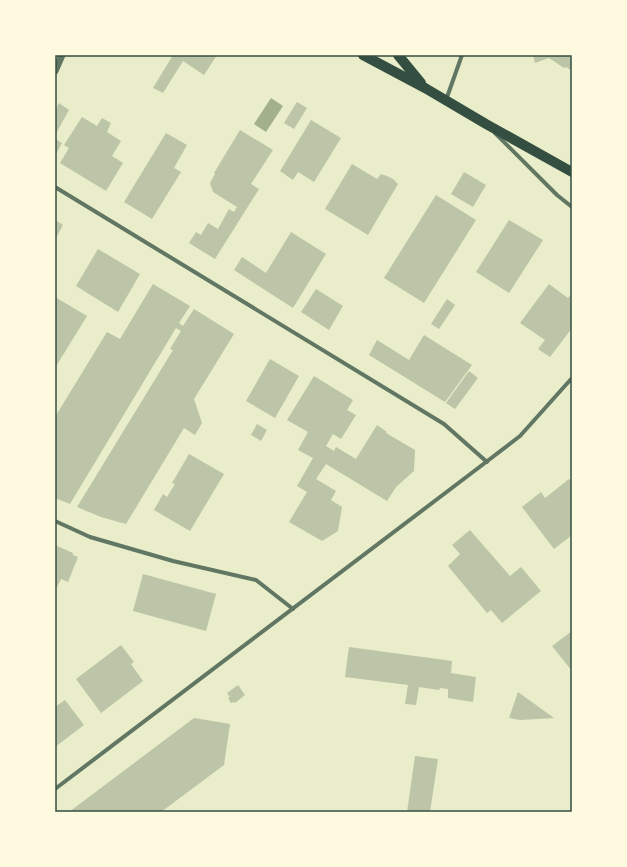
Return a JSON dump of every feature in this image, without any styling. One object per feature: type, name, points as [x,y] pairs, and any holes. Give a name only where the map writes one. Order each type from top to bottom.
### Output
[{"type":"main road","points":[[364,55],[572,172]]},
{"type":"main road","points":[[398,55],[424,88]]},
{"type":"street","points":[[55,71],[62,55]]},
{"type":"street","points":[[446,100],[462,55]]},
{"type":"street","points":[[486,124],[572,207]]},
{"type":"street","points":[[55,187],[444,424],[486,462]]},
{"type":"street","points":[[55,789],[520,436],[572,378]]},
{"type":"street","points":[[55,521],[90,537],[173,561],[256,580],[293,609]]},
{"type":"shaded area","points":[[271,98],[283,106],[266,132],[254,124]]},
{"type":"building","points":[[173,55],[178,57],[179,55],[217,55],[204,75],[183,61],[163,93],[153,88]]},
{"type":"building","points":[[533,55],[572,55],[572,71],[566,67],[564,68],[549,58],[535,63]]},
{"type":"building","points":[[297,102],[307,108],[294,129],[284,123]]},
{"type":"building","points":[[59,103],[69,110],[55,135],[55,111]]},
{"type":"building","points":[[82,117],[97,126],[102,118],[111,123],[107,132],[121,141],[112,156],[123,163],[106,191],[60,163],[69,148],[64,145]]},
{"type":"building","points":[[311,120],[341,138],[314,182],[298,172],[293,180],[280,171]]},
{"type":"building","points":[[240,130],[273,150],[251,184],[259,189],[215,259],[189,243],[196,232],[201,235],[208,223],[218,229],[229,209],[234,212],[237,207],[213,192],[210,183],[215,174],[214,173]]},
{"type":"building","points":[[166,133],[187,145],[174,168],[181,172],[152,219],[124,202]]},
{"type":"building","points":[[55,139],[62,143],[55,156]]},
{"type":"building","points":[[352,164],[377,179],[381,174],[393,179],[398,184],[368,235],[325,209]]},
{"type":"building","points":[[464,172],[486,185],[473,207],[451,194]]},
{"type":"building","points":[[436,195],[476,220],[424,303],[384,278]]},
{"type":"building","points":[[55,220],[63,225],[55,240]]},
{"type":"building","points":[[509,220],[543,240],[509,293],[476,272]]},
{"type":"building","points":[[291,232],[326,254],[293,308],[234,270],[242,257],[266,273]]},
{"type":"building","points":[[98,249],[140,274],[118,312],[76,286]]},
{"type":"building","points":[[153,284],[190,306],[179,323],[183,326],[194,309],[234,334],[194,399],[202,423],[195,435],[184,428],[126,524],[101,517],[77,507],[173,350],[170,349],[181,331],[176,328],[70,504],[55,498],[55,417],[107,332],[120,339]]},
{"type":"building","points":[[549,284],[568,298],[572,293],[572,328],[550,357],[538,349],[545,340],[520,323]]},
{"type":"building","points":[[316,289],[343,306],[329,330],[301,312]]},
{"type":"building","points":[[55,297],[87,316],[55,368]]},
{"type":"building","points":[[447,299],[455,305],[439,329],[431,324]]},
{"type":"building","points":[[424,335],[472,365],[445,402],[369,355],[377,340],[409,360]]},
{"type":"building","points":[[270,359],[299,376],[275,418],[246,401]]},
{"type":"building","points":[[469,371],[478,378],[455,409],[446,403]]},
{"type":"building","points":[[314,376],[353,400],[347,410],[356,415],[341,439],[333,434],[326,446],[334,451],[336,447],[356,459],[377,425],[387,432],[386,433],[415,450],[414,471],[396,487],[387,501],[326,464],[316,479],[336,491],[331,500],[342,507],[338,531],[322,541],[289,522],[307,492],[297,486],[313,458],[298,450],[308,432],[287,420]]},
{"type":"building","points":[[257,424],[267,430],[261,441],[251,435]]},
{"type":"building","points":[[189,454],[224,474],[190,531],[154,510],[163,494],[167,497],[175,484],[172,483]]},
{"type":"building","points":[[569,479],[572,482],[572,535],[554,549],[522,507],[541,492],[545,498]]},
{"type":"building","points":[[470,530],[510,576],[521,567],[541,591],[502,623],[491,610],[487,613],[448,566],[460,554],[452,545]]},
{"type":"building","points":[[55,545],[73,553],[73,555],[78,557],[68,582],[61,579],[57,587],[55,586]]},
{"type":"building","points":[[143,574],[216,594],[206,631],[133,611]]},
{"type":"building","points":[[572,631],[572,671],[552,646]]},
{"type":"building","points":[[121,645],[134,662],[131,664],[143,681],[101,713],[76,679]]},
{"type":"building","points":[[349,647],[452,661],[451,673],[476,677],[473,702],[448,698],[448,689],[440,688],[439,690],[419,687],[416,705],[405,704],[408,685],[345,677]]},
{"type":"building","points":[[238,685],[245,695],[235,703],[231,703],[228,698],[230,697],[227,693]]},
{"type":"building","points":[[518,692],[554,718],[520,720],[509,718]]},
{"type":"building","points":[[65,700],[84,725],[55,747],[55,707]]},
{"type":"building","points":[[194,718],[230,724],[224,765],[161,812],[69,812]]},
{"type":"building","points":[[415,756],[438,759],[430,812],[407,812]]}]
